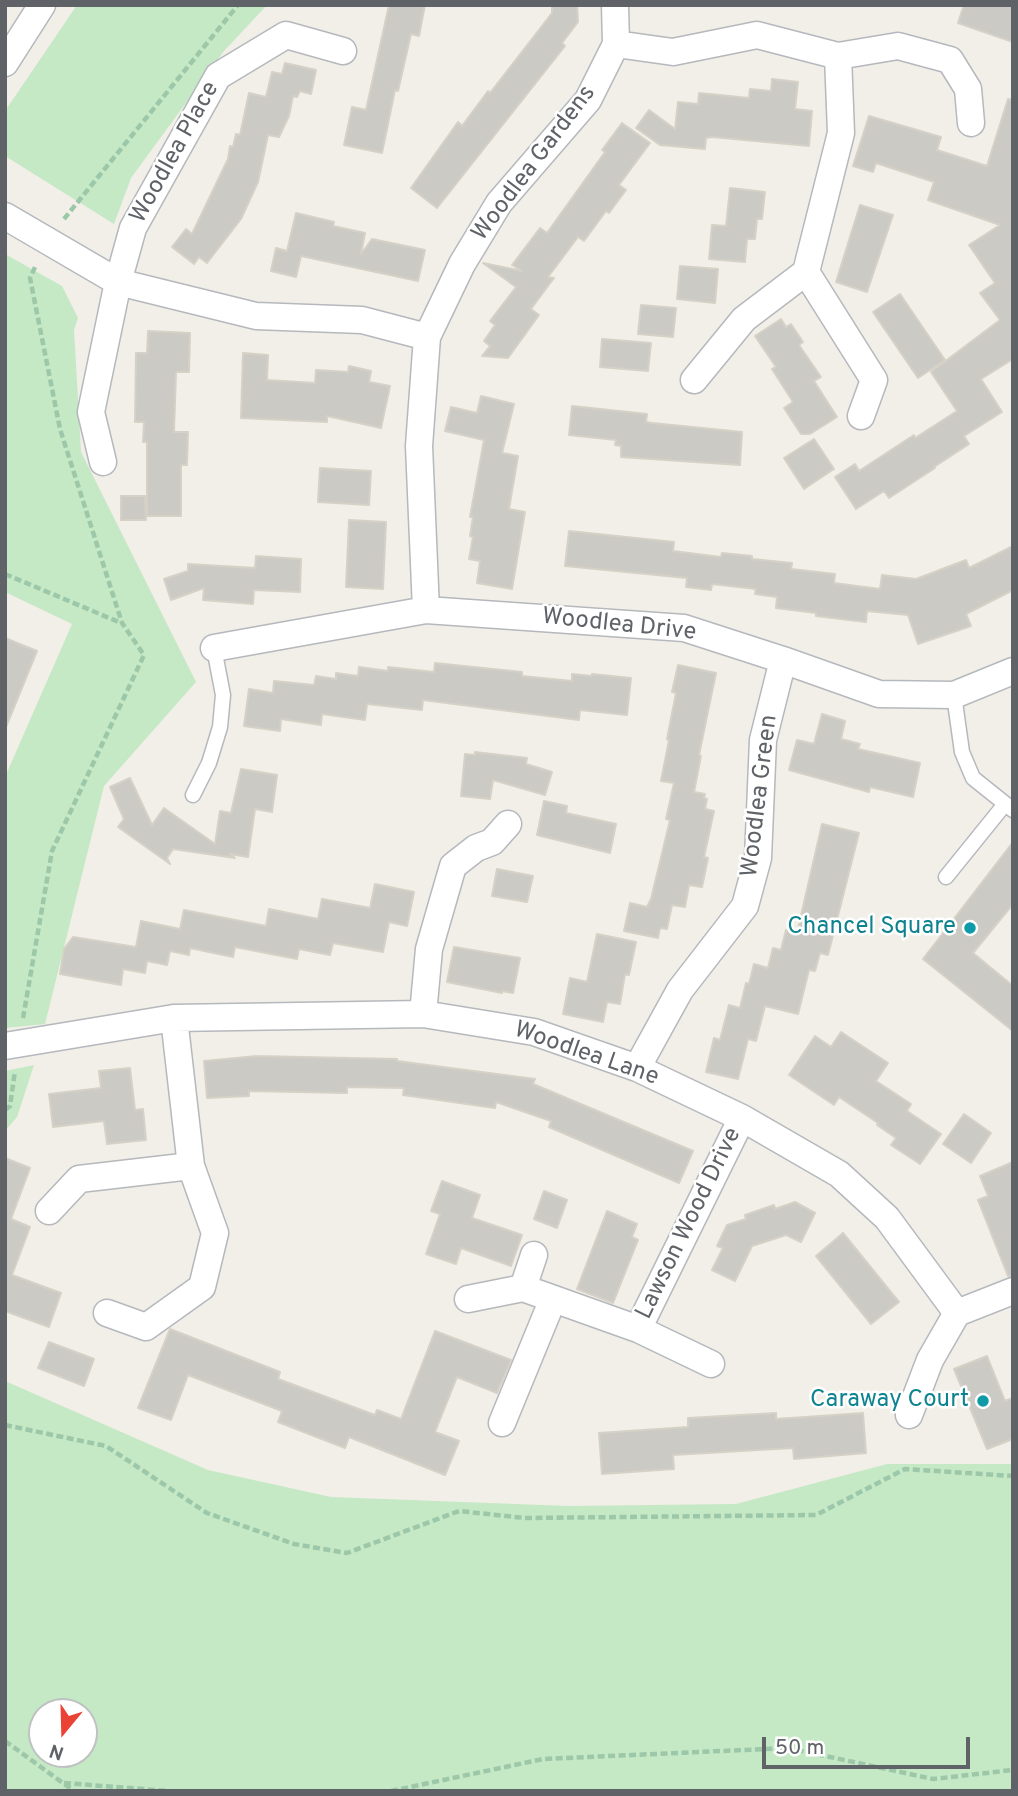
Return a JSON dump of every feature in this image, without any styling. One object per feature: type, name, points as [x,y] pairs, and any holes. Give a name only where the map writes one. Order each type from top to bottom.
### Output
[{"type":"street","points":[[5,63],[42,5]]},
{"type":"street","name":"Woodlea Gardens","points":[[426,610],[419,446],[427,337],[462,264],[499,204],[588,100],[616,44],[615,5]]},
{"type":"street","name":"Woodlea Place","points":[[103,462],[91,412],[118,282],[133,228],[218,76],[286,35],[343,51]]},
{"type":"street","points":[[616,44],[673,52],[757,35],[838,56],[898,46],[950,60],[968,89],[971,123]]},
{"type":"street","points":[[694,380],[744,319],[806,272],[841,134],[838,56]]},
{"type":"street","points":[[5,216],[118,282],[184,296],[256,316],[362,320],[427,337]]},
{"type":"street","points":[[806,272],[874,380],[861,416]]},
{"type":"street","name":"Woodlea Drive","points":[[214,648],[426,610],[684,628],[879,694],[954,695],[1013,671]]},
{"type":"street","name":"Woodlea Green","points":[[637,1068],[680,989],[745,906],[758,858],[763,740],[783,660]]},
{"type":"street","points":[[423,1014],[429,949],[453,866],[476,848],[492,842],[508,824]]},
{"type":"street","name":"Woodlea Lane","points":[[12,1044],[174,1018],[423,1014],[534,1032],[637,1068],[742,1118],[839,1174],[887,1218],[957,1313]]},
{"type":"street","points":[[107,1313],[146,1327],[202,1287],[215,1233],[191,1166],[174,1018]]},
{"type":"street","name":"Lawson Wood Drive","points":[[638,1329],[742,1118]]},
{"type":"street","points":[[49,1211],[79,1179],[191,1166]]},
{"type":"street","points":[[468,1299],[523,1288],[534,1255]]},
{"type":"street","name":"Lawson Wood Drive","points":[[523,1288],[638,1329],[711,1364]]},
{"type":"street","points":[[909,1415],[930,1360],[957,1313],[1013,1291]]},
{"type":"street","points":[[502,1423],[553,1299]]},
{"type":"lane","points":[[193,795],[209,763],[220,727],[223,695],[214,648]]},
{"type":"lane","points":[[946,877],[1009,807],[973,778],[962,752],[954,695]]},
{"type":"path","points":[[5,1110],[10,1106],[12,1044],[52,851],[144,655],[122,623],[60,429],[30,278],[47,240],[238,5]]},
{"type":"path","points":[[5,574],[122,623]]},
{"type":"path","points":[[5,1425],[106,1446],[207,1513],[294,1544],[347,1553],[459,1511],[525,1518],[816,1515],[905,1469],[1013,1476]]},
{"type":"path","points":[[5,1741],[74,1791]]},
{"type":"path","points":[[391,1791],[542,1759],[788,1748],[933,1779],[1013,1770]]},
{"type":"path","points":[[64,1783],[169,1791]]},
{"type":"green space","points":[[77,5],[267,5],[224,51],[131,178],[114,224],[5,156],[5,111]]},
{"type":"green space","points":[[5,254],[62,286],[78,318],[74,330],[81,452],[196,682],[104,786],[45,1024],[5,1028],[5,777],[72,624],[5,592]]},
{"type":"green space","points":[[34,1065],[17,1117],[5,1131],[5,1071]]},
{"type":"green space","points":[[5,1381],[208,1470],[331,1497],[568,1506],[736,1504],[887,1464],[1013,1464],[1013,1791],[5,1791]]},
{"type":"building","points":[[389,5],[425,5],[419,36],[411,34],[398,91],[395,90],[382,153],[344,145],[352,107],[366,110]]},
{"type":"building","points":[[552,5],[577,5],[578,22],[562,43],[565,46],[437,208],[411,188],[458,122],[462,126],[552,13]]},
{"type":"building","points":[[964,5],[1013,5],[1013,42],[958,23]]},
{"type":"building","points":[[285,63],[316,70],[311,94],[300,91],[297,97],[293,96],[289,116],[279,137],[268,135],[258,182],[241,219],[207,263],[199,257],[194,264],[172,247],[186,229],[192,234],[228,159],[230,146],[233,147],[236,134],[240,135],[249,93],[266,97],[272,72],[282,74]]},
{"type":"building","points":[[772,79],[798,82],[795,109],[812,111],[809,146],[712,137],[706,138],[705,149],[660,145],[636,128],[649,110],[675,129],[678,102],[698,104],[699,93],[749,98],[750,89],[771,91]]},
{"type":"building","points":[[1008,99],[1013,100],[1013,359],[981,379],[1002,412],[964,436],[969,444],[935,468],[889,498],[884,491],[856,509],[835,477],[855,464],[859,471],[957,411],[931,372],[1000,320],[980,293],[995,283],[969,245],[1000,225],[928,200],[934,182],[876,163],[873,172],[853,166],[869,116],[941,137],[937,150],[987,166]]},
{"type":"building","points":[[622,123],[650,143],[619,185],[626,190],[584,241],[578,237],[548,277],[554,278],[531,309],[539,315],[508,358],[482,356],[490,346],[484,341],[495,325],[490,321],[516,287],[483,263],[522,271],[512,265],[540,228],[547,233],[605,152],[602,150]]},
{"type":"building","points":[[730,188],[765,192],[762,219],[757,219],[755,239],[747,239],[745,262],[709,259],[712,225],[726,226]]},
{"type":"building","points":[[860,205],[893,215],[867,292],[836,282]]},
{"type":"building","points":[[296,213],[334,222],[333,226],[365,233],[361,254],[372,239],[425,250],[418,281],[301,256],[296,277],[271,271],[276,248],[287,251]]},
{"type":"building","points":[[680,266],[718,269],[715,303],[677,299]]},
{"type":"building","points":[[900,294],[945,360],[918,378],[873,312]]},
{"type":"building","points":[[641,305],[676,308],[673,337],[638,334]]},
{"type":"building","points":[[781,319],[786,327],[791,324],[803,342],[799,345],[821,377],[814,381],[837,417],[810,434],[801,434],[784,408],[793,402],[772,369],[776,367],[755,336]]},
{"type":"building","points":[[148,331],[190,333],[189,372],[176,372],[174,432],[188,432],[187,465],[181,465],[181,516],[147,516],[147,442],[143,442],[144,422],[135,422],[136,353],[147,353]]},
{"type":"building","points":[[602,339],[651,343],[648,371],[600,367]]},
{"type":"building","points":[[243,353],[268,355],[267,380],[315,383],[316,370],[348,372],[349,366],[371,371],[369,382],[390,386],[381,428],[327,416],[327,422],[241,418]]},
{"type":"building","points":[[481,396],[514,404],[502,453],[518,456],[509,509],[525,512],[512,589],[477,583],[480,561],[469,559],[473,537],[470,536],[473,517],[470,517],[484,440],[445,431],[451,407],[477,413]]},
{"type":"building","points":[[572,406],[647,414],[646,422],[652,423],[742,432],[740,465],[621,457],[621,446],[615,445],[616,440],[569,435]]},
{"type":"building","points":[[814,439],[834,469],[804,489],[784,458]]},
{"type":"building","points":[[320,468],[371,471],[369,505],[318,502]]},
{"type":"building","points":[[121,496],[145,496],[146,520],[121,520]]},
{"type":"building","points":[[349,520],[386,522],[383,589],[346,587]]},
{"type":"building","points":[[569,531],[674,542],[673,551],[721,557],[722,553],[752,556],[752,559],[792,563],[791,569],[835,574],[834,583],[880,589],[882,575],[916,579],[966,560],[969,568],[1013,546],[1013,590],[966,614],[971,626],[918,644],[908,615],[867,611],[866,622],[816,616],[816,613],[776,608],[777,597],[755,594],[756,589],[712,584],[711,590],[686,587],[687,578],[565,566]]},
{"type":"building","points":[[256,556],[301,559],[300,592],[254,590],[253,604],[203,600],[204,588],[171,600],[164,579],[188,571],[188,564],[255,568]]},
{"type":"building","points":[[5,638],[37,651],[6,727],[5,726]]},
{"type":"building","points":[[435,663],[522,672],[522,676],[572,681],[572,674],[631,678],[627,715],[580,710],[579,720],[423,700],[422,710],[367,704],[365,720],[322,714],[321,725],[281,719],[280,731],[244,726],[249,689],[273,693],[274,681],[314,685],[316,676],[336,679],[336,673],[358,676],[359,667],[434,672]]},
{"type":"building","points":[[678,665],[716,673],[694,792],[705,794],[705,809],[714,811],[704,857],[708,858],[702,887],[689,885],[685,907],[672,905],[667,929],[660,928],[658,938],[624,931],[630,903],[647,907],[651,899],[670,820],[666,819],[674,783],[661,781]]},
{"type":"building","points":[[822,714],[845,721],[841,739],[860,744],[858,749],[920,763],[913,797],[870,787],[869,792],[789,770],[797,740],[814,744]]},
{"type":"building","points":[[475,752],[527,758],[526,764],[552,772],[545,795],[493,780],[490,799],[461,796],[465,754],[475,755]]},
{"type":"building","points":[[241,769],[277,775],[272,812],[255,809],[248,857],[230,854],[235,858],[173,849],[167,858],[170,864],[118,827],[124,819],[110,787],[130,778],[152,825],[164,808],[215,844],[220,811],[231,813]]},
{"type":"building","points":[[544,801],[567,806],[566,813],[616,824],[610,853],[537,835]]},
{"type":"building","points":[[822,824],[859,833],[828,955],[820,953],[815,971],[809,970],[798,1014],[765,1006],[756,1041],[748,1039],[738,1079],[706,1072],[714,1038],[720,1040],[729,1005],[740,1008],[754,964],[768,968],[773,948],[781,950],[786,930],[797,933]]},
{"type":"building","name":"Chancel Square","points":[[1013,842],[1013,904],[973,953],[1013,986],[1013,1031],[923,959]]},
{"type":"building","points":[[497,869],[533,876],[527,902],[492,896]]},
{"type":"building","points":[[375,884],[414,892],[407,926],[389,922],[383,952],[333,943],[330,955],[299,949],[297,959],[235,947],[233,957],[190,948],[189,955],[170,951],[167,965],[147,961],[145,973],[123,969],[121,985],[60,974],[64,949],[73,937],[136,947],[141,921],[180,929],[184,910],[266,926],[269,909],[318,919],[322,899],[370,908]]},
{"type":"building","points":[[597,934],[636,942],[629,975],[625,974],[620,1004],[607,1002],[603,1022],[563,1014],[570,978],[587,982]]},
{"type":"building","points":[[454,947],[520,958],[513,993],[447,982]]},
{"type":"building","points":[[841,1032],[888,1063],[876,1081],[911,1104],[907,1111],[941,1134],[920,1164],[891,1145],[896,1138],[877,1125],[878,1123],[839,1097],[834,1105],[789,1075],[815,1036],[831,1047]]},
{"type":"building","points":[[257,1056],[397,1059],[535,1079],[533,1084],[693,1151],[679,1183],[549,1127],[551,1121],[496,1102],[495,1108],[403,1095],[404,1088],[347,1087],[347,1093],[249,1091],[249,1096],[207,1098],[204,1061]]},
{"type":"building","points":[[130,1068],[135,1110],[143,1109],[146,1140],[107,1144],[104,1121],[53,1127],[49,1094],[101,1088],[99,1071]]},
{"type":"building","points":[[964,1114],[991,1133],[971,1163],[943,1144]]},
{"type":"building","points":[[5,1158],[30,1168],[11,1219],[30,1227],[12,1275],[61,1293],[49,1327],[5,1311]]},
{"type":"building","points":[[1013,1162],[1013,1276],[1008,1276],[978,1200],[988,1196],[980,1176]]},
{"type":"building","points":[[442,1181],[480,1195],[472,1218],[522,1235],[511,1266],[461,1248],[456,1264],[426,1254],[440,1214],[431,1211]]},
{"type":"building","points":[[544,1191],[567,1200],[557,1228],[534,1219]]},
{"type":"building","points":[[795,1202],[815,1213],[801,1242],[786,1235],[752,1246],[735,1281],[712,1270],[723,1248],[717,1246],[727,1225],[746,1219],[745,1215],[774,1205],[775,1209]]},
{"type":"building","points":[[607,1211],[637,1224],[632,1237],[638,1240],[613,1303],[577,1289]]},
{"type":"building","points":[[843,1233],[899,1302],[871,1324],[816,1256]]},
{"type":"building","points":[[170,1329],[280,1372],[278,1379],[375,1415],[377,1410],[401,1419],[435,1331],[511,1360],[497,1393],[457,1377],[435,1432],[459,1441],[445,1475],[349,1437],[345,1448],[278,1422],[282,1411],[188,1375],[171,1420],[138,1408]]},
{"type":"building","points":[[49,1342],[94,1359],[84,1386],[38,1368]]},
{"type":"building","name":"Caraway Court","points":[[987,1356],[1005,1401],[1013,1398],[1013,1439],[987,1449],[954,1369]]},
{"type":"building","points":[[776,1413],[776,1419],[863,1413],[866,1453],[794,1459],[793,1448],[673,1455],[674,1469],[602,1474],[599,1433],[688,1427],[688,1418]]},
{"type":"place","name":"Chancel Square","points":[[970,928]]},
{"type":"place","name":"Caraway Court","points":[[983,1401]]}]
